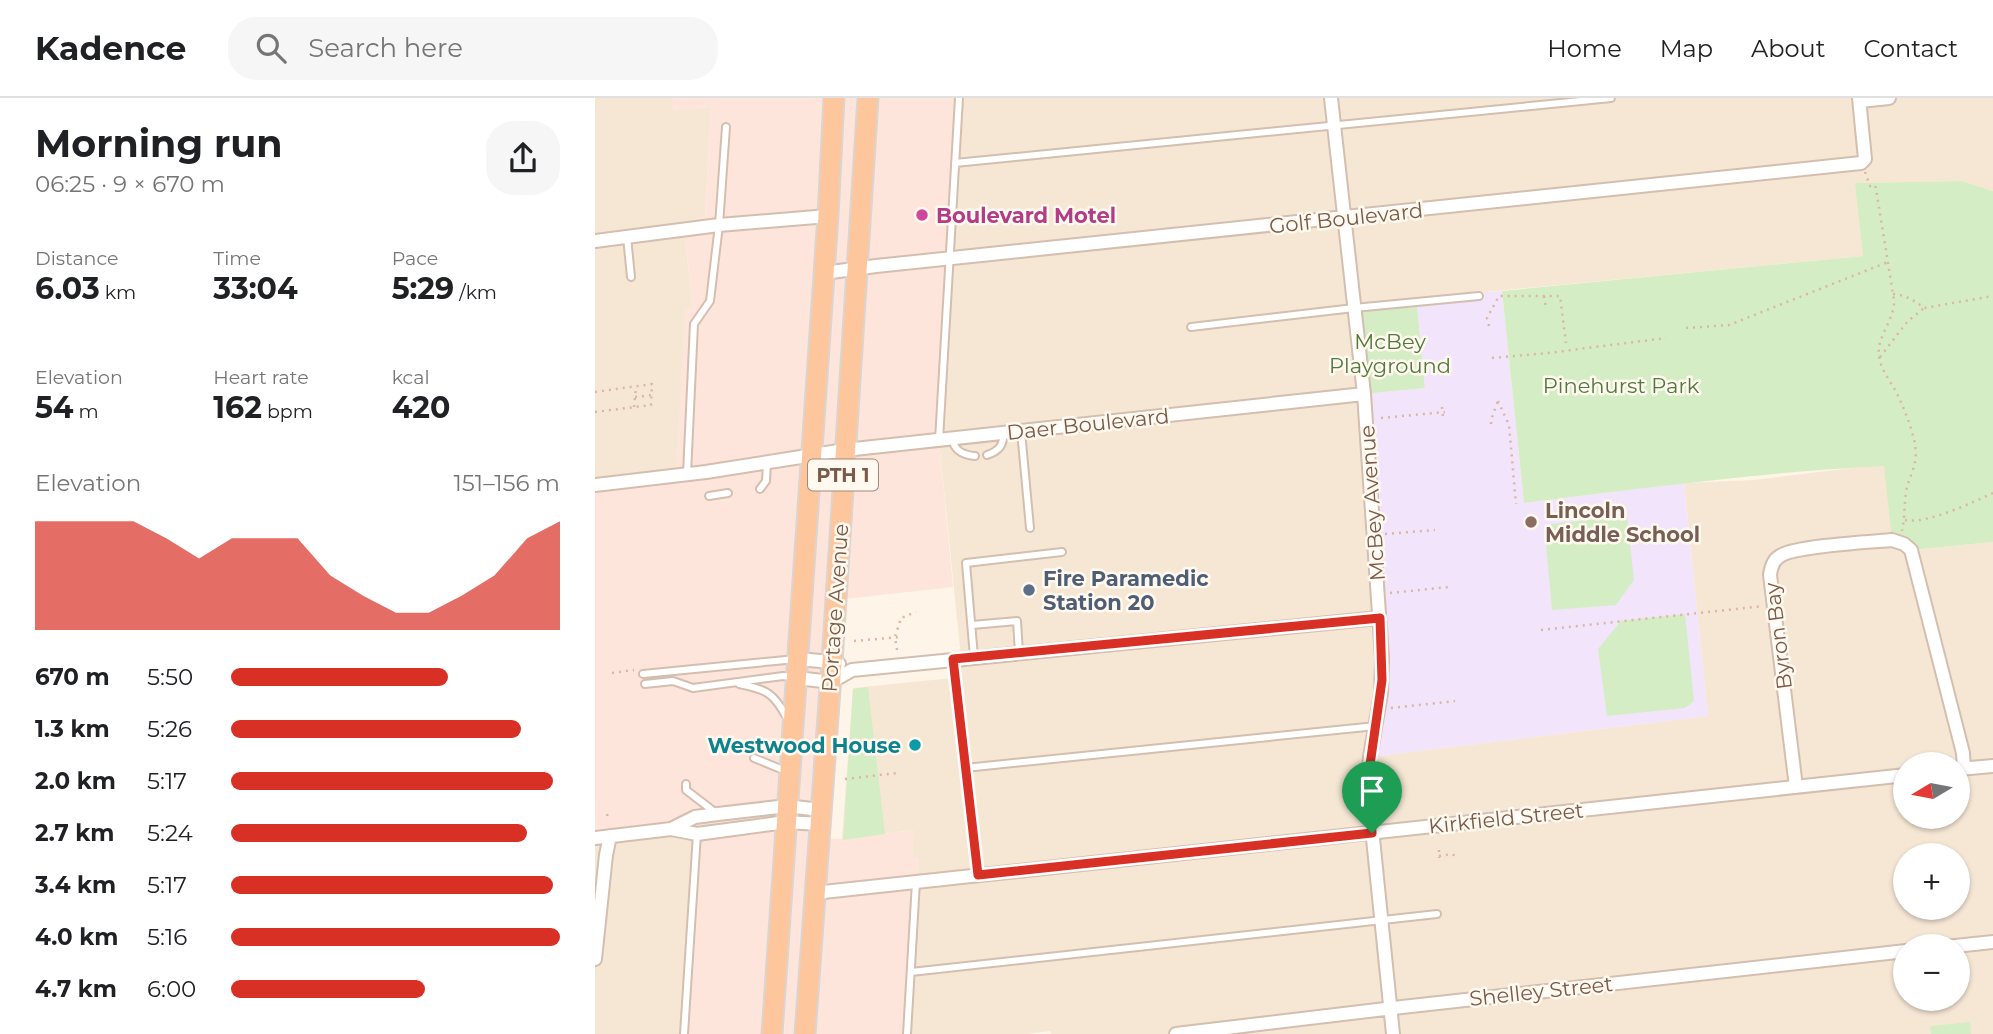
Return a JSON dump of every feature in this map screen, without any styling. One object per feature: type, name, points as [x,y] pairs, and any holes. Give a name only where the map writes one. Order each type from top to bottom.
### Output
[{"type":"highway","name":"Portage Avenue","points":[[772,1034],[834,98]]},
{"type":"highway","name":"Portage Avenue","points":[[804,1034],[831,682],[868,98]]},
{"type":"street","name":"McBey Avenue","points":[[1331,98],[1364,394],[1375,535],[1382,669],[1368,779],[1393,1034]]},
{"type":"street","points":[[1863,161],[1860,100],[1889,98]]},
{"type":"street","name":"Golf Boulevard","points":[[824,273],[1863,161]]},
{"type":"street","points":[[595,241],[719,225],[828,215]]},
{"type":"street","name":"Daer Boulevard","points":[[595,485],[845,450],[1364,394]]},
{"type":"street","name":"Byron Bay","points":[[1796,787],[1771,569],[1775,561],[1795,550],[1884,541],[1900,542]]},
{"type":"street","points":[[1900,542],[1911,550],[1915,560],[1962,752]]},
{"type":"street","points":[[797,668],[831,682],[852,670],[1380,618]]},
{"type":"street","points":[[797,668],[832,662],[852,670]]},
{"type":"street","points":[[1971,768],[1993,766]]},
{"type":"street","name":"Kirkfield Street","points":[[814,893],[1893,776]]},
{"type":"street","points":[[671,829],[695,817],[718,814],[820,817]]},
{"type":"street","points":[[595,838],[671,829],[697,834],[786,814]]},
{"type":"street","points":[[595,959],[610,836]]},
{"type":"street","points":[[1970,944],[1993,942]]},
{"type":"street","name":"Shelley Street","points":[[1176,1034],[1893,952]]},
{"type":"lane","points":[[959,98],[949,258],[946,439],[959,451],[975,456]]},
{"type":"lane","points":[[955,163],[1611,98]]},
{"type":"lane","points":[[687,474],[694,324],[710,301],[726,127]]},
{"type":"lane","points":[[627,236],[631,277]]},
{"type":"lane","points":[[1191,327],[1479,296]]},
{"type":"lane","points":[[1021,431],[1030,528]]},
{"type":"lane","points":[[987,455],[1000,447],[1004,439],[1003,433]]},
{"type":"lane","points":[[760,489],[766,481],[767,463]]},
{"type":"lane","points":[[709,496],[728,493]]},
{"type":"lane","points":[[975,657],[966,563],[1062,552]]},
{"type":"lane","points":[[972,625],[1017,621],[1019,653]]},
{"type":"lane","points":[[953,659],[978,875]]},
{"type":"lane","points":[[643,674],[797,668]]},
{"type":"lane","points":[[645,684],[673,681],[693,688],[783,676],[797,668]]},
{"type":"lane","points":[[734,682],[768,691],[778,702],[792,730]]},
{"type":"lane","points":[[965,768],[1375,726]]},
{"type":"lane","points":[[754,758],[789,773]]},
{"type":"lane","points":[[685,784],[686,790],[718,814]]},
{"type":"lane","points":[[684,1034],[697,834]]},
{"type":"lane","points":[[907,1034],[916,882]]},
{"type":"lane","points":[[911,972],[1437,914]]},
{"type":"path","points":[[1863,161],[1870,186],[1875,185],[1876,189],[1893,294],[1893,313],[1880,344],[1879,358],[1903,409],[1916,452],[1906,489],[1905,520],[1900,542]]},
{"type":"path","points":[[1686,328],[1729,324],[1888,262]]},
{"type":"path","points":[[1893,294],[1902,295],[1924,308]]},
{"type":"path","points":[[1489,327],[1487,318],[1499,296],[1560,296],[1566,343]]},
{"type":"path","points":[[1544,296],[1546,308]]},
{"type":"path","points":[[1879,358],[1907,322],[1924,308],[1993,296]]},
{"type":"path","points":[[1492,358],[1666,338]]},
{"type":"path","points":[[1376,378],[1406,370]]},
{"type":"path","points":[[595,391],[652,384],[651,405],[595,412]]},
{"type":"path","points":[[634,407],[636,387]]},
{"type":"path","points":[[635,397],[652,395]]},
{"type":"path","points":[[1491,425],[1498,401],[1509,425],[1516,504]]},
{"type":"path","points":[[1381,418],[1443,413],[1442,407]]},
{"type":"path","points":[[1905,520],[1911,522],[1931,517],[1993,493]]},
{"type":"path","points":[[1375,535],[1435,530]]},
{"type":"path","points":[[1390,593],[1449,587]]},
{"type":"path","points":[[1541,629],[1773,604]]},
{"type":"path","points":[[897,650],[901,618],[916,612]]},
{"type":"path","points":[[854,641],[898,637]]},
{"type":"path","points":[[1391,708],[1455,701]]},
{"type":"path","points":[[845,779],[898,773]]},
{"type":"path","points":[[607,814],[608,819]]},
{"type":"path","points":[[1439,850],[1439,857],[1452,854],[1458,858]]},
{"type":"shaded area","points":[[595,98],[672,98],[674,110],[711,107],[705,217],[683,221],[693,309],[686,310],[676,476],[595,485]]},
{"type":"shaded area","points":[[672,98],[959,98],[939,440],[953,587],[836,600],[819,838],[842,839],[914,830],[912,857],[918,857],[907,1034],[684,1034],[697,835],[671,829],[595,838],[595,485],[676,475],[685,310],[693,308],[683,221],[705,217],[711,107],[674,111]]},
{"type":"shaded area","points":[[959,98],[1993,98],[1993,191],[1962,181],[1856,183],[1863,256],[1485,292],[1479,297],[1417,305],[1365,306],[1382,658],[1370,757],[1708,716],[1684,483],[1754,480],[1884,464],[1912,550],[1993,542],[1993,1034],[1051,1034],[1050,1031],[1026,1034],[907,1034],[918,857],[912,858],[913,830],[842,839],[853,688],[952,678],[950,660],[961,658],[939,440]]},
{"type":"shaded area","name":"Lincoln Middle School","points":[[1502,291],[1524,503],[1684,483],[1708,716],[1370,757],[1381,693],[1364,394],[1425,388],[1417,305],[1479,297],[1485,292]]},
{"type":"shaded area","points":[[671,829],[697,834],[684,1034],[595,1034],[595,838]]},
{"type":"green space","name":"Pinehurst Park","points":[[1962,181],[1993,191],[1993,542],[1911,550],[1892,540],[1884,466],[1749,476],[1524,503],[1502,291],[1863,256],[1855,183]]},
{"type":"green space","name":"McBey Playground","points":[[1417,305],[1425,388],[1364,394],[1354,308]]},
{"type":"green space","points":[[1627,516],[1634,580],[1616,605],[1552,610],[1545,533],[1551,524]]},
{"type":"green space","points":[[1685,614],[1694,701],[1685,708],[1607,716],[1598,649],[1621,621]]},
{"type":"green space","points":[[868,687],[885,834],[843,840],[853,689]]},
{"type":"green space","points":[[1970,1022],[1971,1034],[1931,1034],[1930,1026]]},
{"type":"place","name":"Boulevard Motel","points":[[922,215]]},
{"type":"place","name":"Lincoln Middle School","points":[[1531,522]]},
{"type":"place","name":"Fire Paramedic Station 20","points":[[1029,590]]},
{"type":"place","name":"Westwood House","points":[[915,745]]},
{"type":"route","points":[[1380,618],[1382,680],[1368,779],[1372,833],[978,875],[953,659],[1380,618]]}]
